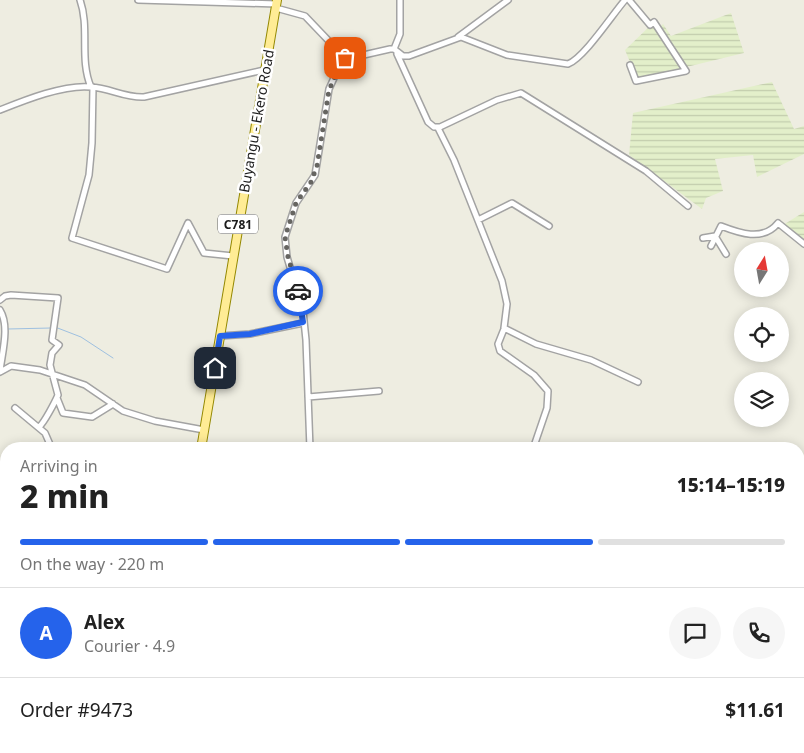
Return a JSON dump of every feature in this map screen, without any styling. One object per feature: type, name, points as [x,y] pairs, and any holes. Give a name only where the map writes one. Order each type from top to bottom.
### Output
[{"type":"main road","name":"Buyangu - Ekero Road","points":[[202,442],[264,70],[277,4]]},
{"type":"street","points":[[80,0],[86,21],[85,64],[92,87],[90,166],[72,235],[74,239],[167,268],[188,223],[204,253],[233,256]]},
{"type":"street","points":[[138,0],[277,4],[305,16],[343,58],[348,59],[394,49],[406,57],[458,37],[508,0]]},
{"type":"street","points":[[394,49],[400,34],[400,0]]},
{"type":"street","points":[[458,37],[507,55],[570,64],[597,36],[625,0]]},
{"type":"street","points":[[629,0],[650,25],[654,22],[686,71],[636,81],[630,65]]},
{"type":"street","points":[[394,49],[402,61],[428,122],[438,128],[454,160],[506,294],[507,305],[504,329],[498,344],[500,351],[534,375],[548,391],[546,408],[535,442]]},
{"type":"street","points":[[310,442],[306,340],[302,311],[288,257],[285,237],[296,203],[311,182],[317,166],[329,90],[343,58]]},
{"type":"street","points":[[0,110],[76,87],[92,87],[132,97],[144,97],[264,70]]},
{"type":"street","points":[[438,128],[497,100],[515,93],[521,93],[646,171],[688,206]]},
{"type":"street","points":[[478,220],[507,204],[514,203],[549,226]]},
{"type":"street","points":[[711,246],[721,226],[741,234],[753,235],[766,232],[778,223],[804,244]]},
{"type":"street","points":[[703,238],[715,236]]},
{"type":"street","points":[[715,236],[726,254]]},
{"type":"street","points":[[0,300],[5,296],[11,295],[58,298],[52,340],[59,346],[51,356],[50,374],[62,413],[78,413],[92,416],[113,404]]},
{"type":"street","points":[[0,310],[4,316],[5,325],[0,371]]},
{"type":"street","points":[[220,336],[250,334],[303,322]]},
{"type":"street","points":[[504,329],[536,344],[590,360],[638,382]]},
{"type":"street","points":[[0,371],[9,366],[25,367],[50,374],[85,385],[123,411],[155,421],[204,430]]},
{"type":"street","points":[[308,397],[378,391]]},
{"type":"street","points":[[39,427],[47,420],[49,409],[57,398]]},
{"type":"street","points":[[16,408],[39,427],[49,437],[50,442]]},
{"type":"green space","points":[[731,13],[744,53],[637,79],[625,50],[654,22],[658,29],[663,24],[671,36]]},
{"type":"green space","points":[[772,82],[794,129],[804,126],[804,154],[757,177],[753,155],[715,159],[723,191],[706,198],[702,209],[629,155],[633,113]]},
{"type":"green space","points":[[804,212],[804,241],[783,225]]},
{"type":"waterway","points":[[55,327],[81,337],[113,358]]},
{"type":"waterway","points":[[8,329],[51,328]]},
{"type":"way so far","points":[[298,291],[286,251],[286,231],[296,203],[314,175],[321,145],[329,90],[343,58],[345,58]]},
{"type":"route","points":[[215,368],[220,336],[250,334],[303,322],[298,291]]}]
